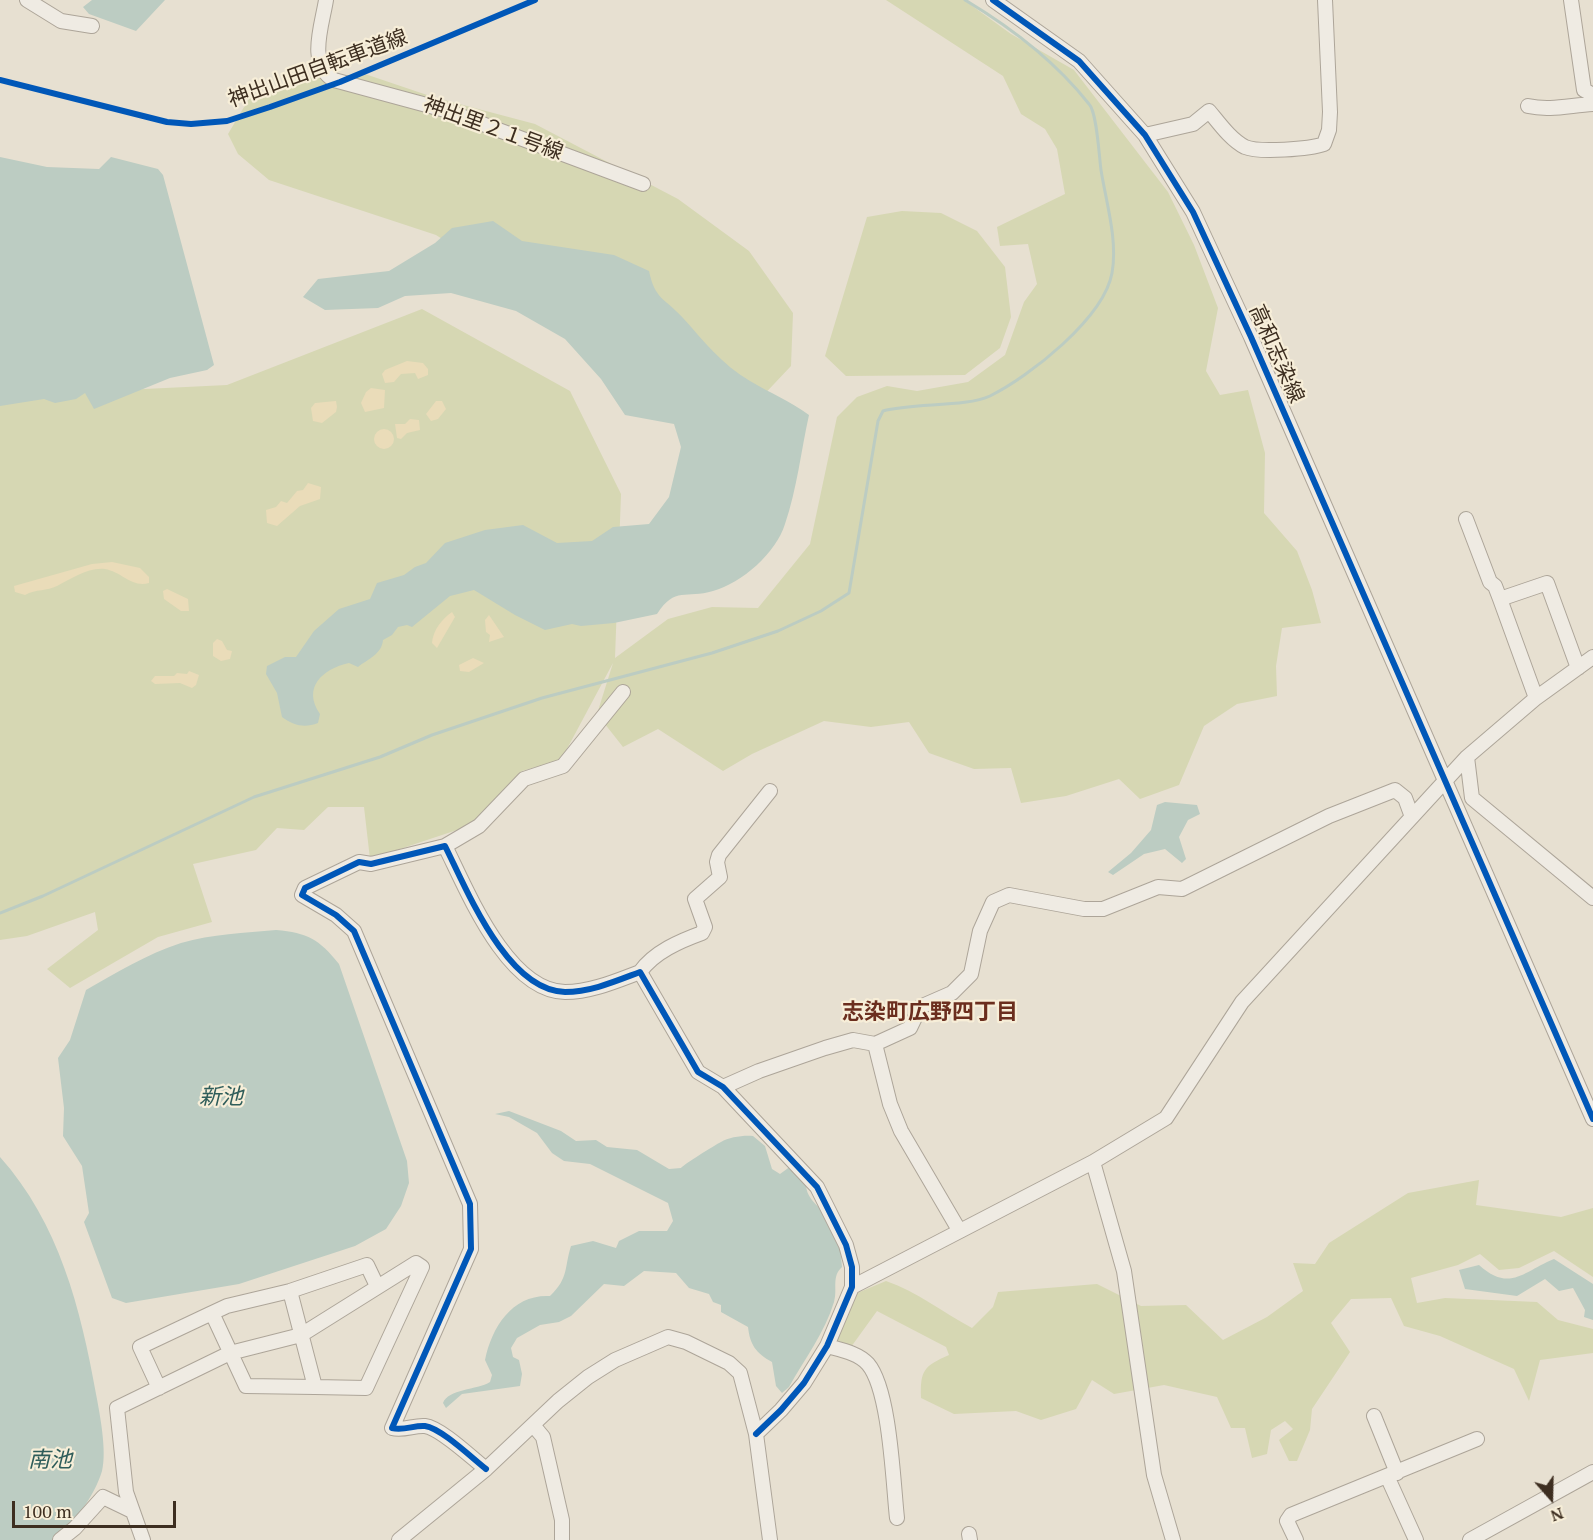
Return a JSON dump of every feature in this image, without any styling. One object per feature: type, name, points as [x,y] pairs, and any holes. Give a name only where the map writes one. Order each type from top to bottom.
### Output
[{"type":"street","points":[[27,0],[61,21],[92,26]]},
{"type":"street","name":"神出里２１号線","points":[[326,0],[318,61],[325,75],[340,82],[445,110],[643,184]]},
{"type":"street","name":"高和志染線","points":[[993,0],[1079,61],[1145,135],[1193,212],[1218,264],[1593,1119]]},
{"type":"street","points":[[1145,135],[1193,124],[1209,111],[1223,128],[1245,147],[1287,150],[1324,144],[1329,130],[1330,112],[1325,0]]},
{"type":"street","points":[[1571,0],[1580,76],[1584,90],[1593,95]]},
{"type":"street","points":[[1528,106],[1559,109],[1574,104],[1593,104]]},
{"type":"street","points":[[1466,519],[1490,582],[1495,586],[1536,698]]},
{"type":"street","points":[[1500,599],[1547,583],[1578,668]]},
{"type":"street","points":[[852,1287],[1093,1162],[1166,1119],[1242,1002],[1467,757],[1536,698],[1593,657]]},
{"type":"street","points":[[486,1469],[435,1430],[424,1426],[399,1430],[392,1428],[471,1249],[470,1204],[354,931],[336,915],[302,895],[305,888],[359,862],[371,864],[445,846],[480,826],[524,779],[563,766],[623,692]]},
{"type":"street","points":[[1467,757],[1472,798],[1593,898]]},
{"type":"street","points":[[723,1087],[759,1071],[825,1048],[853,1040],[875,1044],[910,1028],[920,1007],[952,993],[971,974],[980,931],[993,902],[1001,898],[1009,895],[1084,909],[1102,909],[1158,887],[1182,889],[1329,816],[1395,790],[1405,798],[1412,817]]},
{"type":"street","points":[[445,846],[492,936],[507,957],[545,988],[563,992],[584,991],[640,972],[663,952],[682,940],[702,933],[705,927],[695,899],[720,877],[717,862],[719,855],[770,791]]},
{"type":"street","points":[[640,972],[698,1072],[723,1087],[817,1187],[846,1245],[852,1267],[852,1287],[827,1346],[804,1383],[756,1434]]},
{"type":"street","points":[[875,1044],[890,1104],[901,1131],[959,1230]]},
{"type":"street","points":[[1093,1162],[1124,1270],[1154,1475],[1173,1540]]},
{"type":"street","points":[[143,1540],[126,1492],[117,1408],[230,1353],[301,1335],[416,1263],[422,1268],[366,1388],[246,1386],[230,1353],[212,1313]]},
{"type":"street","points":[[159,1388],[140,1347],[212,1313],[227,1306],[290,1291],[367,1265],[377,1286]]},
{"type":"street","points":[[290,1291],[315,1387]]},
{"type":"street","points":[[399,1540],[486,1469],[558,1401],[588,1377],[615,1360],[668,1337],[686,1342],[729,1363],[740,1373],[756,1434],[770,1540]]},
{"type":"street","points":[[827,1346],[857,1355],[869,1365],[883,1398],[897,1518]]},
{"type":"street","points":[[1374,1416],[1416,1540]]},
{"type":"street","points":[[533,1425],[543,1437],[562,1520],[562,1540]]},
{"type":"street","points":[[1296,1540],[1287,1521],[1291,1515],[1477,1439]]},
{"type":"street","points":[[1470,1540],[1593,1472]]},
{"type":"street","points":[[60,1540],[75,1528],[103,1497],[132,1511]]},
{"type":"green space","points":[[886,0],[964,0],[1011,34],[1074,70],[1168,192],[1194,245],[1218,308],[1206,371],[1220,395],[1248,390],[1265,453],[1264,513],[1297,551],[1312,590],[1321,623],[1282,628],[1276,666],[1277,696],[1237,704],[1204,726],[1179,785],[1140,799],[1119,779],[1066,796],[1021,803],[1011,768],[974,769],[929,753],[909,722],[871,727],[824,721],[752,754],[723,771],[658,729],[623,747],[597,714],[613,663],[561,760],[522,771],[475,824],[370,859],[364,807],[328,807],[304,830],[277,828],[256,850],[193,864],[212,922],[158,937],[70,988],[47,969],[98,930],[95,912],[27,936],[0,940],[0,396],[227,385],[422,309],[570,391],[621,494],[615,658],[668,619],[712,607],[758,608],[810,544],[837,417],[857,397],[887,386],[917,391],[968,382],[1005,355],[1024,302],[1037,284],[1028,244],[1000,246],[997,227],[1065,194],[1057,149],[1045,129],[1021,114],[1003,76]]},
{"type":"green space","points":[[365,74],[433,97],[535,124],[678,199],[749,251],[793,313],[791,366],[757,402],[476,261],[436,235],[269,180],[238,154],[228,134],[250,97],[303,78]]},
{"type":"green space","points":[[902,211],[941,213],[977,231],[1005,267],[1011,317],[1000,348],[965,375],[846,376],[825,356],[867,217]]},
{"type":"green space","points":[[1479,1180],[1476,1205],[1561,1217],[1593,1208],[1593,1277],[1554,1251],[1519,1268],[1499,1270],[1480,1254],[1458,1265],[1411,1278],[1417,1303],[1445,1298],[1537,1302],[1558,1320],[1593,1329],[1593,1353],[1540,1360],[1529,1401],[1514,1369],[1440,1336],[1404,1326],[1391,1298],[1351,1299],[1331,1323],[1350,1352],[1312,1409],[1310,1430],[1297,1461],[1289,1461],[1279,1440],[1293,1429],[1285,1421],[1271,1430],[1267,1454],[1252,1458],[1245,1428],[1231,1428],[1217,1397],[1164,1385],[1114,1394],[1092,1380],[1076,1409],[1041,1420],[1016,1411],[954,1414],[921,1398],[921,1381],[925,1370],[934,1362],[949,1355],[946,1347],[877,1311],[851,1347],[834,1339],[850,1296],[886,1281],[919,1296],[972,1328],[993,1307],[998,1292],[1097,1284],[1141,1306],[1186,1305],[1223,1340],[1267,1317],[1303,1291],[1293,1263],[1315,1264],[1329,1243],[1408,1193]]},
{"type":"sand","points":[[407,361],[423,363],[428,369],[428,375],[418,379],[415,373],[401,374],[394,382],[385,383],[382,374],[385,370]]},
{"type":"sand","points":[[371,388],[385,390],[384,408],[365,412],[361,403],[366,392]]},
{"type":"sand","points":[[336,401],[336,412],[322,423],[313,421],[311,408],[315,403]]},
{"type":"sand","points":[[436,401],[442,401],[446,409],[438,419],[431,421],[426,414]]},
{"type":"sand","points":[[410,419],[419,420],[420,430],[407,433],[401,439],[397,438],[395,424],[405,424]]},
{"type":"sand","points":[[384,429],[391,432],[394,439],[391,446],[384,449],[377,446],[374,439],[377,432]]},
{"type":"sand","points":[[308,483],[321,487],[320,499],[300,506],[277,526],[267,523],[266,510],[276,507],[281,501],[287,503]]},
{"type":"sand","points":[[112,562],[140,568],[149,577],[149,583],[132,582],[111,571],[99,569],[80,574],[49,589],[25,595],[15,592],[14,586],[92,564]]},
{"type":"sand","points":[[167,589],[188,599],[189,611],[181,611],[164,599],[163,591]]},
{"type":"sand","points":[[452,612],[455,617],[437,648],[432,643],[436,629]]},
{"type":"sand","points":[[489,615],[504,637],[489,642],[490,635],[486,632],[485,620]]},
{"type":"sand","points":[[217,639],[222,641],[227,650],[232,651],[230,659],[221,661],[213,656],[213,643]]},
{"type":"sand","points":[[473,658],[484,663],[469,672],[460,671],[459,665]]},
{"type":"sand","points":[[189,671],[199,675],[196,685],[192,688],[180,683],[155,684],[151,681],[155,676],[174,676],[177,673],[187,674]]},
{"type":"water","points":[[92,0],[165,0],[136,31],[89,14],[83,7]]},
{"type":"water","points":[[0,157],[47,167],[99,169],[111,157],[158,169],[163,175],[214,365],[207,370],[170,378],[94,409],[85,393],[76,399],[55,403],[44,399],[0,406]]},
{"type":"water","points":[[493,221],[522,241],[614,255],[649,271],[654,288],[662,298],[722,360],[740,375],[809,415],[796,484],[781,535],[766,556],[746,574],[724,587],[704,593],[682,595],[663,605],[657,614],[614,623],[581,626],[572,624],[545,630],[474,590],[450,596],[412,627],[407,625],[398,627],[392,635],[383,640],[377,653],[358,667],[349,663],[323,675],[314,688],[313,696],[320,714],[318,723],[304,726],[291,722],[282,717],[277,693],[266,674],[267,666],[285,657],[296,657],[314,631],[339,609],[370,599],[377,583],[404,575],[426,563],[445,543],[485,530],[523,525],[557,543],[592,541],[613,527],[649,524],[669,497],[681,447],[674,424],[625,415],[601,379],[565,339],[516,311],[451,293],[405,296],[378,308],[325,310],[303,297],[318,279],[389,271],[435,243],[452,228]]},
{"type":"water","points":[[1165,802],[1197,805],[1200,814],[1188,820],[1179,837],[1186,859],[1182,863],[1165,849],[1144,854],[1113,875],[1108,872],[1131,853],[1151,830],[1157,805]]},
{"type":"water","name":"新池","points":[[276,930],[305,935],[319,943],[339,964],[407,1161],[409,1183],[401,1206],[386,1229],[355,1246],[239,1284],[126,1303],[112,1298],[84,1222],[89,1213],[82,1166],[63,1136],[64,1108],[58,1058],[70,1040],[86,990],[168,947],[217,936]]},
{"type":"water","points":[[509,1111],[561,1131],[576,1141],[596,1140],[607,1147],[637,1150],[669,1169],[681,1168],[724,1140],[745,1136],[753,1136],[765,1146],[772,1169],[780,1174],[791,1166],[806,1184],[808,1195],[833,1224],[839,1242],[842,1267],[837,1275],[834,1302],[830,1313],[814,1346],[789,1387],[782,1393],[776,1386],[772,1362],[755,1348],[750,1339],[748,1327],[721,1312],[721,1305],[713,1302],[709,1294],[689,1288],[676,1273],[644,1271],[624,1286],[604,1284],[571,1316],[559,1322],[540,1325],[517,1338],[511,1348],[513,1357],[519,1360],[522,1374],[520,1386],[462,1394],[446,1408],[443,1403],[451,1395],[490,1382],[492,1375],[485,1360],[488,1347],[499,1324],[506,1314],[525,1300],[550,1296],[556,1290],[563,1278],[571,1246],[593,1241],[616,1248],[619,1241],[639,1231],[667,1231],[673,1221],[668,1203],[590,1164],[564,1161],[552,1153],[537,1133],[509,1117],[495,1114]]},
{"type":"water","name":"南池","points":[[0,1157],[38,1210],[64,1268],[83,1330],[101,1422],[103,1463],[98,1481],[82,1509],[52,1540],[0,1540]]},
{"type":"water","points":[[1554,1259],[1593,1284],[1593,1320],[1584,1317],[1585,1310],[1573,1288],[1559,1291],[1545,1279],[1517,1296],[1465,1289],[1459,1270],[1479,1265],[1500,1278],[1508,1279],[1525,1274]]},
{"type":"waterway","points":[[0,913],[43,896],[254,797],[380,757],[432,735],[542,698],[712,653],[778,631],[821,611],[849,593],[878,421],[883,411],[968,402],[990,396],[1006,387],[1044,361],[1080,327],[1095,309],[1106,290],[1112,273],[1114,247],[1111,221],[1092,109],[1076,88],[1032,46],[965,0]]},
{"type":"cycle path","name":"神出山田自転車道線","points":[[0,80],[167,122],[191,124],[227,121],[340,82],[535,0]]},
{"type":"cycle path","points":[[993,0],[1079,61],[1145,135],[1193,212],[1251,337],[1593,1119]]},
{"type":"cycle path","points":[[486,1469],[432,1428],[425,1426],[392,1428],[471,1249],[470,1204],[354,931],[336,915],[302,895],[305,888],[359,862],[371,864],[445,846],[477,911],[507,957],[525,975],[544,987],[575,992],[640,972],[698,1072],[723,1087],[817,1187],[846,1245],[852,1267],[852,1287],[827,1346],[804,1383],[756,1434]]},
{"type":"district","name":"志染町広野四丁目","points":[[930,1013]]}]
